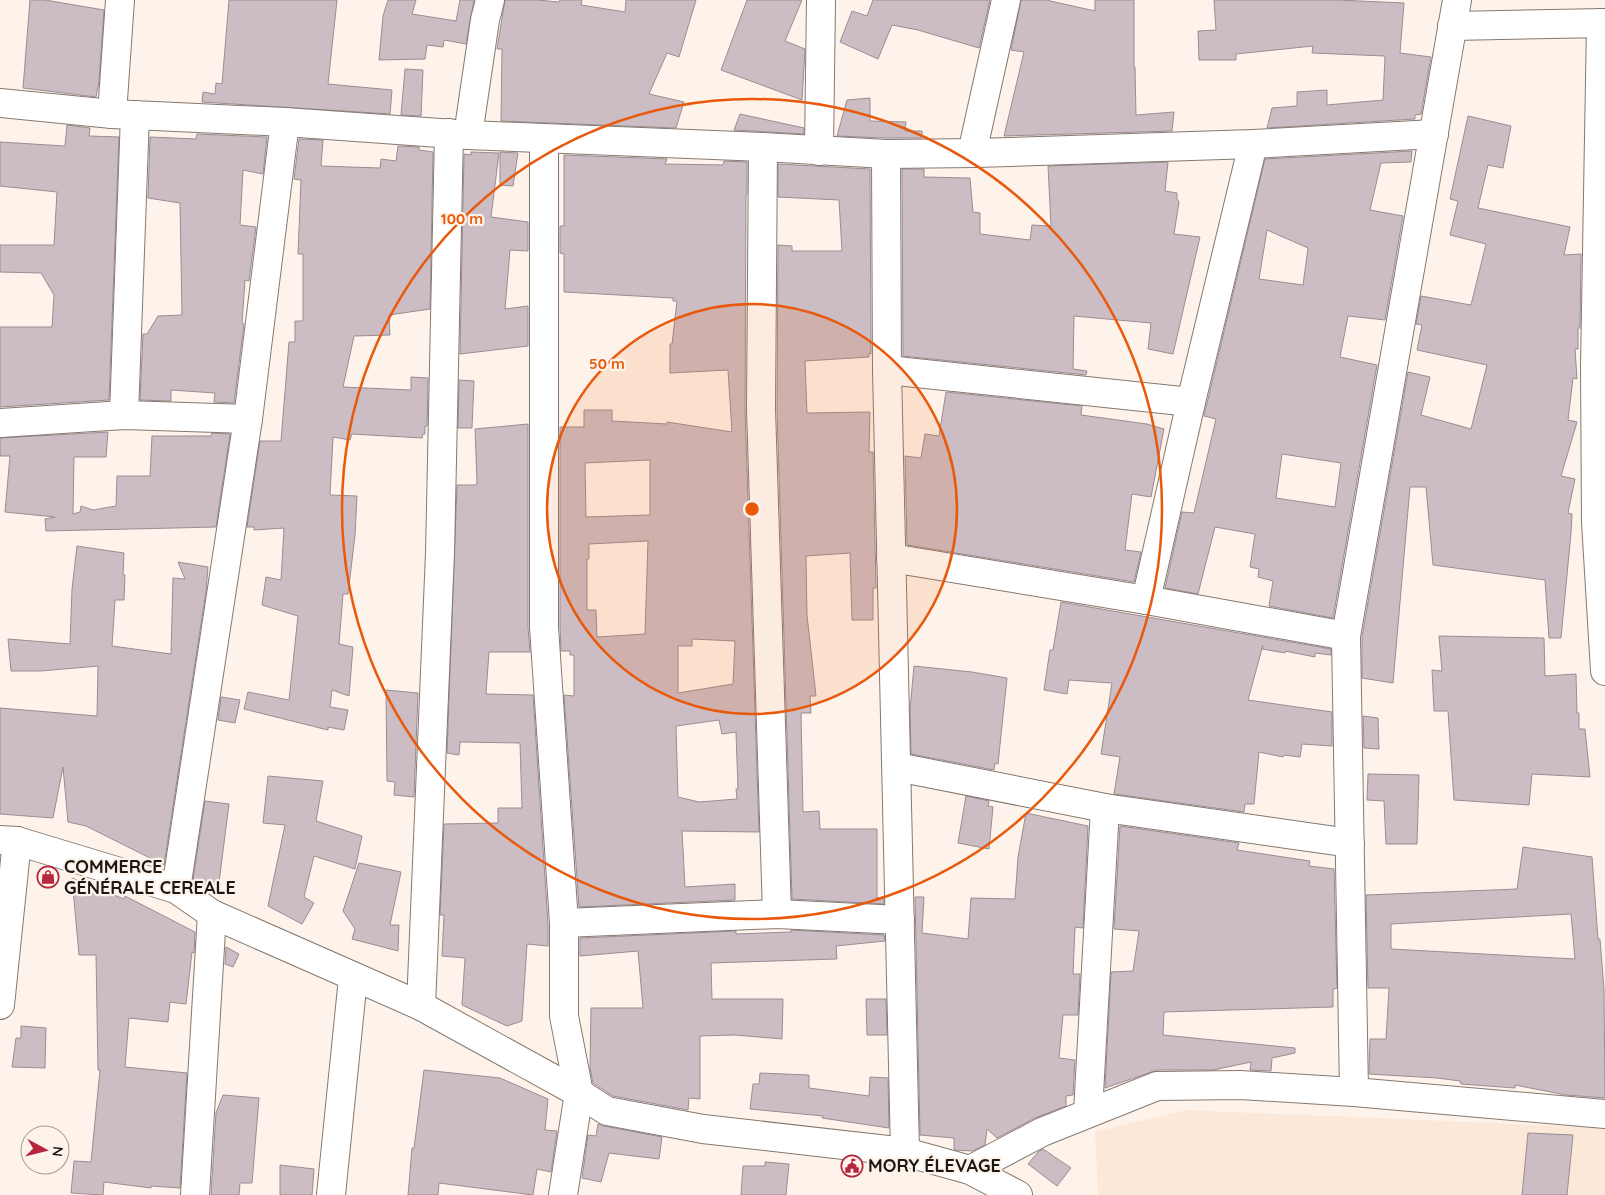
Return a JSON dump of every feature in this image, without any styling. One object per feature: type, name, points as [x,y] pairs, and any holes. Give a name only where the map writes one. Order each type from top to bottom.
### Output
[{"type":"street","points":[[120,0],[124,114],[124,415]]},
{"type":"street","points":[[421,1006],[459,134],[490,0]]},
{"type":"street","points":[[819,151],[821,0]]},
{"type":"street","points":[[972,153],[1006,0]]},
{"type":"street","points":[[1354,1092],[1346,636],[1455,13],[1603,23],[1600,367],[1596,522],[1605,671]]},
{"type":"street","points":[[0,103],[124,114],[285,122],[544,139],[763,147],[886,154],[1253,144],[1434,134]]},
{"type":"street","points":[[176,889],[248,419],[285,122]]},
{"type":"street","points":[[544,139],[544,628],[564,923],[564,1016],[579,1093],[562,1195]]},
{"type":"street","points":[[1146,600],[1253,144]]},
{"type":"street","points":[[1146,600],[1253,144]]},
{"type":"street","points":[[763,147],[761,409],[777,914]]},
{"type":"street","points":[[886,154],[887,370],[905,1152]]},
{"type":"street","points":[[887,370],[1191,402]]},
{"type":"street","points":[[0,423],[124,415],[248,419]]},
{"type":"street","points":[[891,558],[1146,600],[1346,636]]},
{"type":"street","points":[[897,767],[1106,808],[1350,843]]},
{"type":"street","points":[[1088,1112],[1106,808]]},
{"type":"street","points":[[0,1005],[9,841],[176,889],[212,914],[353,978],[421,1006],[579,1093],[607,1111],[703,1129],[905,1152],[970,1170],[1018,1195]]},
{"type":"street","points":[[195,1195],[212,914]]},
{"type":"street","points":[[564,923],[777,914],[900,920]]},
{"type":"street","points":[[331,1195],[353,978]]},
{"type":"street","points":[[970,1170],[1042,1132],[1157,1086],[1240,1085],[1354,1092],[1605,1114]]},
{"type":"shaded area","points":[[1186,1110],[1605,1128],[1605,1195],[1098,1195],[1095,1132]]},
{"type":"building","points":[[30,0],[45,0],[104,10],[99,82],[96,97],[23,88]]},
{"type":"building","points":[[229,0],[337,0],[328,84],[392,90],[390,114],[202,102],[203,92],[215,94],[216,83],[222,84]]},
{"type":"building","points":[[388,0],[416,0],[412,14],[456,21],[460,0],[474,0],[466,44],[444,40],[443,47],[427,45],[425,59],[379,60],[383,16]]},
{"type":"building","points":[[505,0],[559,2],[560,0],[582,0],[581,5],[625,12],[626,0],[696,0],[679,57],[667,53],[649,94],[684,102],[676,128],[501,121],[502,49],[497,49]]},
{"type":"building","points":[[747,0],[802,0],[785,41],[805,49],[802,100],[721,70]]},
{"type":"building","points":[[873,0],[990,0],[979,48],[918,30],[892,25],[878,59],[840,42],[852,11],[867,16]]},
{"type":"building","points":[[1021,0],[1046,0],[1095,11],[1095,0],[1134,0],[1136,115],[1174,112],[1172,131],[1004,136],[1024,52],[1011,50]]},
{"type":"building","points":[[1214,0],[1338,0],[1404,3],[1400,53],[1431,57],[1421,114],[1415,115],[1415,119],[1267,128],[1272,108],[1297,106],[1297,92],[1327,90],[1327,105],[1383,100],[1385,56],[1312,53],[1313,46],[1236,54],[1236,60],[1199,60],[1198,31],[1216,30]]},
{"type":"building","points":[[405,69],[423,70],[421,116],[401,115]]},
{"type":"building","points":[[870,98],[870,121],[906,122],[905,131],[922,131],[922,138],[837,136],[847,100]]},
{"type":"building","points":[[740,114],[804,128],[804,134],[734,130]]},
{"type":"building","points":[[1468,116],[1511,126],[1503,168],[1488,165],[1478,208],[1570,227],[1564,255],[1581,254],[1580,328],[1578,328],[1578,349],[1575,349],[1577,379],[1573,378],[1568,420],[1577,422],[1561,476],[1575,479],[1568,513],[1572,514],[1571,533],[1561,638],[1549,638],[1545,580],[1433,565],[1426,487],[1410,487],[1393,683],[1362,678],[1362,637],[1408,372],[1430,377],[1421,415],[1471,429],[1487,365],[1417,350],[1422,325],[1416,324],[1421,296],[1471,305],[1486,244],[1450,235],[1458,201],[1450,199]]},
{"type":"building","points":[[67,125],[90,128],[89,136],[119,137],[109,400],[0,407],[0,327],[52,327],[54,295],[41,273],[0,272],[0,245],[54,245],[57,192],[0,186],[0,142],[65,146]]},
{"type":"building","points":[[197,134],[267,137],[263,174],[243,170],[240,225],[256,227],[249,281],[245,280],[242,323],[244,324],[234,403],[214,402],[215,393],[171,390],[171,401],[140,400],[143,334],[147,334],[158,316],[182,315],[180,203],[148,198],[150,137],[196,139]]},
{"type":"building","points":[[299,139],[323,140],[321,166],[380,168],[381,159],[396,161],[398,146],[419,147],[419,150],[433,152],[430,309],[389,315],[390,335],[354,336],[343,387],[411,390],[411,377],[428,378],[427,426],[425,426],[425,434],[423,434],[422,438],[352,434],[350,440],[333,437],[330,495],[357,496],[355,535],[348,594],[343,594],[339,644],[353,647],[349,696],[332,690],[330,707],[348,710],[344,730],[328,727],[328,730],[244,709],[248,692],[289,700],[298,616],[262,605],[266,577],[281,580],[284,528],[254,530],[254,527],[247,527],[260,441],[281,441],[289,342],[295,342],[295,321],[303,321],[303,254],[298,254],[301,180],[294,179]]},
{"type":"building","points":[[1412,151],[1411,162],[1381,163],[1370,210],[1403,216],[1385,320],[1348,316],[1340,357],[1377,365],[1333,618],[1269,606],[1273,581],[1258,577],[1259,569],[1250,567],[1255,534],[1215,527],[1198,594],[1165,588],[1182,512],[1194,513],[1216,419],[1204,416],[1265,159]],"holes":[[[1267,230],[1308,248],[1303,285],[1259,279]],[[1282,454],[1341,463],[1335,507],[1276,498]]]},
{"type":"building","points":[[471,152],[499,153],[491,217],[528,222],[528,251],[510,250],[505,309],[528,306],[528,346],[460,354],[464,154],[471,155]]},
{"type":"building","points":[[500,152],[518,153],[513,186],[500,185]]},
{"type":"building","points":[[564,155],[667,159],[665,164],[723,165],[724,161],[747,162],[745,409],[759,832],[682,831],[685,887],[735,884],[735,900],[579,907],[564,695],[574,696],[574,655],[570,655],[570,651],[561,651],[560,626],[560,427],[584,427],[584,410],[612,410],[612,421],[667,424],[667,422],[732,432],[728,370],[670,373],[670,344],[672,344],[677,301],[673,301],[673,298],[564,292],[564,254],[560,253],[560,226],[564,226]],"holes":[[[650,460],[650,515],[586,517],[585,463]],[[648,541],[645,634],[597,637],[596,610],[587,610],[587,559],[589,559],[589,544]],[[692,639],[735,641],[733,684],[678,693],[678,646],[692,646]],[[719,720],[722,734],[736,732],[737,799],[699,802],[678,797],[676,726]]]},
{"type":"building","points":[[1168,162],[1165,191],[1177,193],[1179,202],[1174,234],[1200,237],[1173,354],[1148,349],[1151,323],[1074,316],[1073,369],[1087,371],[1086,375],[903,356],[902,169],[924,169],[924,177],[970,178],[973,212],[980,213],[980,234],[1030,240],[1032,225],[1051,226],[1048,166]]},
{"type":"building","points":[[778,164],[870,169],[871,354],[869,353],[869,357],[805,361],[807,413],[870,412],[869,452],[873,452],[876,588],[873,588],[873,620],[852,620],[850,553],[806,556],[807,615],[816,696],[810,696],[811,713],[801,713],[803,812],[819,811],[820,829],[877,829],[877,898],[884,897],[884,904],[792,899],[777,409],[778,245],[792,246],[792,251],[842,251],[839,200],[778,197]]},
{"type":"building","points":[[459,380],[474,381],[472,428],[458,428]]},
{"type":"building","points":[[946,392],[1082,406],[1081,415],[1147,424],[1164,429],[1151,497],[1132,494],[1125,550],[1141,552],[1134,582],[907,545],[905,456],[921,458],[925,434],[939,436]]},
{"type":"building","points":[[528,424],[528,627],[530,652],[489,652],[486,694],[533,695],[548,946],[527,944],[522,1021],[507,1026],[462,1005],[465,958],[442,956],[444,915],[440,915],[444,824],[498,823],[498,808],[522,808],[520,743],[460,742],[459,755],[447,753],[457,485],[476,485],[477,482],[475,429]]},
{"type":"building","points":[[108,432],[106,457],[74,457],[73,514],[80,512],[81,506],[93,510],[116,506],[117,476],[150,476],[152,436],[211,436],[212,433],[230,434],[216,527],[46,531],[45,519],[55,517],[5,512],[10,456],[0,456],[0,438]]},
{"type":"building","points":[[77,546],[124,553],[124,600],[115,600],[112,646],[171,654],[173,578],[185,579],[178,562],[208,567],[206,591],[164,865],[86,826],[68,822],[63,767],[53,818],[0,814],[0,708],[97,716],[98,666],[41,671],[11,671],[8,639],[70,644],[72,589]]},
{"type":"building","points":[[1061,602],[1331,649],[1331,655],[1315,653],[1315,657],[1262,649],[1263,645],[1248,700],[1332,712],[1332,746],[1302,744],[1300,757],[1284,755],[1283,757],[1259,752],[1254,804],[1245,804],[1244,812],[1114,794],[1120,757],[1101,754],[1112,683],[1069,680],[1067,694],[1044,690],[1050,650],[1053,650]]},
{"type":"building","points":[[1439,636],[1544,638],[1545,676],[1576,674],[1579,729],[1585,729],[1590,777],[1532,774],[1529,805],[1454,800],[1448,711],[1434,711],[1432,670],[1442,671]]},
{"type":"building","points":[[914,666],[1007,678],[998,764],[995,763],[994,770],[911,754],[910,710]]},
{"type":"building","points":[[386,690],[418,693],[414,797],[394,795],[395,782],[387,781]]},
{"type":"building","points":[[221,697],[240,700],[235,723],[218,720]]},
{"type":"building","points":[[1363,716],[1378,718],[1379,749],[1364,748]]},
{"type":"building","points":[[1368,774],[1419,775],[1417,844],[1386,844],[1384,801],[1367,800]]},
{"type":"building","points":[[268,776],[323,781],[316,821],[362,836],[355,869],[314,856],[304,897],[314,903],[302,924],[268,906],[285,825],[263,823]]},
{"type":"building","points":[[966,796],[989,801],[988,806],[993,807],[989,849],[958,843]]},
{"type":"building","points":[[205,801],[229,804],[218,890],[193,879]]},
{"type":"building","points":[[1026,813],[1088,826],[1083,928],[1075,927],[1073,974],[1080,974],[1078,1015],[1063,1015],[1059,1058],[1075,1060],[1073,1095],[1066,1096],[1066,1106],[1035,1118],[997,1138],[987,1129],[985,1145],[972,1151],[955,1150],[954,1138],[920,1135],[915,897],[924,897],[922,933],[968,939],[971,898],[1015,899],[1018,857]]},
{"type":"building","points":[[1120,826],[1239,843],[1237,850],[1310,861],[1309,866],[1334,869],[1337,988],[1333,989],[1333,1007],[1164,1012],[1163,1035],[1295,1048],[1295,1053],[1272,1058],[1271,1071],[1250,1070],[1251,1062],[1213,1070],[1157,1070],[1105,1088],[1111,972],[1133,971],[1139,931],[1114,929]]},
{"type":"building","points":[[1523,847],[1592,857],[1604,989],[1605,1098],[1566,1095],[1515,1085],[1515,1088],[1461,1084],[1460,1081],[1437,1078],[1369,1074],[1370,1039],[1386,1039],[1389,988],[1368,988],[1366,895],[1517,889]],"holes":[[[1571,914],[1575,959],[1391,949],[1391,924]]]},
{"type":"building","points":[[359,863],[401,872],[390,925],[399,925],[398,951],[352,939],[355,929],[343,911]]},
{"type":"building","points":[[72,878],[124,899],[125,896],[195,932],[194,953],[192,952],[186,1004],[170,1002],[168,1022],[129,1018],[125,1067],[187,1073],[180,1188],[151,1186],[151,1188],[104,1182],[103,1195],[71,1193],[74,1161],[91,1162],[100,1070],[98,1070],[96,955],[79,955]]},
{"type":"building","points":[[791,930],[884,935],[885,941],[836,946],[837,959],[711,963],[712,999],[783,999],[782,1039],[735,1035],[700,1036],[700,1099],[689,1098],[688,1110],[613,1096],[593,1083],[590,1068],[591,1008],[643,1008],[638,951],[580,956],[580,938],[736,931],[736,934],[791,932]]},
{"type":"building","points":[[226,947],[239,954],[233,967],[225,964]]},
{"type":"building","points":[[866,999],[886,999],[887,1035],[867,1035]]},
{"type":"building","points":[[21,1026],[46,1028],[45,1068],[12,1067],[16,1038],[21,1038]]},
{"type":"building","points":[[424,1070],[500,1078],[548,1099],[545,1130],[557,1131],[551,1172],[537,1169],[533,1195],[439,1183],[438,1195],[408,1195],[412,1148],[414,1148]]},
{"type":"building","points":[[760,1073],[809,1075],[809,1088],[869,1096],[870,1077],[888,1078],[889,1128],[822,1118],[823,1116],[750,1109],[753,1084],[759,1084]]},
{"type":"building","points":[[223,1095],[259,1098],[252,1183],[240,1183],[239,1195],[211,1195],[216,1113]]},
{"type":"building","points":[[598,1124],[662,1137],[659,1159],[609,1153],[601,1182],[582,1178],[588,1135],[596,1136]]},
{"type":"building","points":[[1528,1133],[1573,1135],[1567,1195],[1522,1195]]},
{"type":"building","points":[[1043,1149],[1071,1168],[1057,1186],[1028,1164]]},
{"type":"building","points":[[765,1162],[789,1164],[786,1195],[741,1195],[743,1166],[765,1166]]},
{"type":"building","points":[[280,1165],[314,1169],[312,1195],[280,1195]]},
{"type":"place","name":"COMMERCE GÉNÉRALE CEREALE","points":[[48,877]]},
{"type":"place","name":"MORY ÉLEVAGE","points":[[852,1166]]}]
